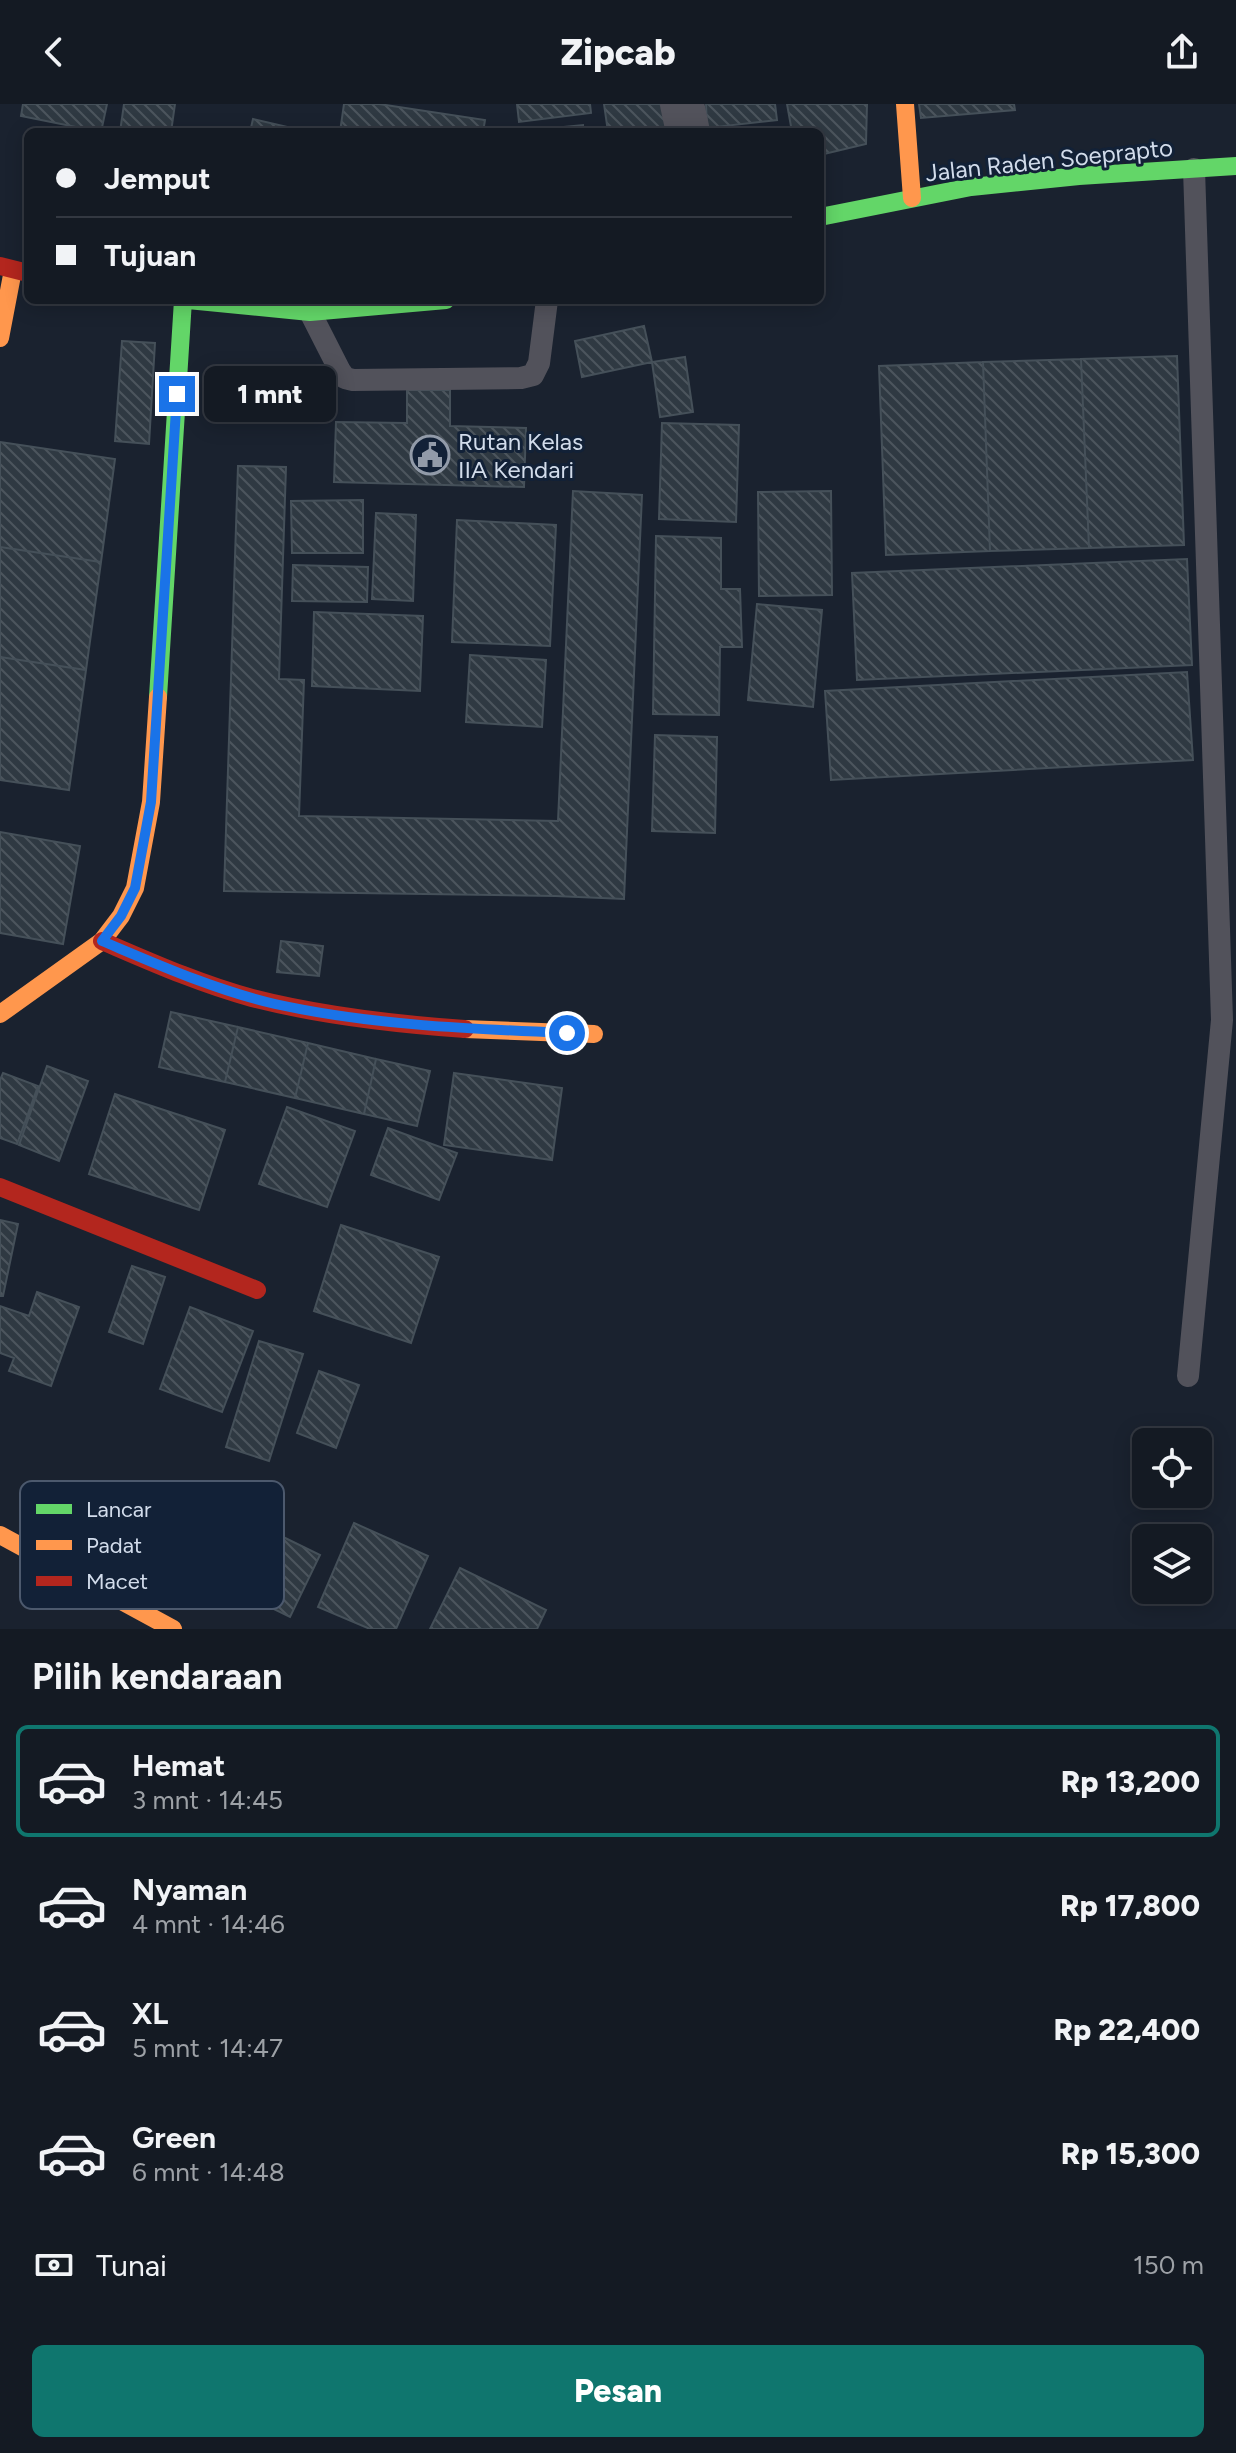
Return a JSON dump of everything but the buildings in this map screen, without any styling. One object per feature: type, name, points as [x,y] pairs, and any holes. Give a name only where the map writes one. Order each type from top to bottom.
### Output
[{"type":"main road","points":[[905,104],[912,198]]},
{"type":"main road","name":"Jalan Raden Soeprapto","points":[[824,216],[971,187],[1063,177],[1236,166]]},
{"type":"main road","points":[[0,338],[14,269]]},
{"type":"main road","points":[[0,1014],[102,941],[121,916],[135,888],[151,802],[186,304]]},
{"type":"main road","points":[[227,304],[310,312],[401,304]]},
{"type":"main road","points":[[102,941],[219,988],[273,1003],[354,1019],[459,1029],[594,1034]]},
{"type":"main road","points":[[0,1187],[257,1290]]},
{"type":"main road","points":[[0,1535],[20,1546]]},
{"type":"main road","points":[[136,1609],[173,1629]]},
{"type":"street","points":[[682,104],[687,128]]},
{"type":"lane","points":[[1188,1376],[1222,1020],[1194,169]]},
{"type":"lane","points":[[310,312],[345,378],[521,378],[533,375],[539,363],[546,304]]},
{"type":"traffic: fast","points":[[824,216],[971,187],[1079,176],[1236,166]]},
{"type":"traffic: fast","points":[[158,697],[183,304]]},
{"type":"traffic: fast","points":[[229,304],[310,312],[401,304]]},
{"type":"traffic: slow","points":[[905,104],[912,198]]},
{"type":"traffic: slow","points":[[0,338],[13,270]]},
{"type":"traffic: slow","points":[[0,1014],[102,941],[121,916],[135,888],[151,802],[158,697]]},
{"type":"traffic: slow","points":[[465,1029],[594,1034]]},
{"type":"traffic: slow","points":[[0,1535],[20,1546]]},
{"type":"traffic: slow","points":[[136,1609],[173,1629]]},
{"type":"traffic: jam","points":[[0,266],[24,272]]},
{"type":"traffic: jam","points":[[102,941],[157,965],[252,998],[358,1018],[465,1029]]},
{"type":"traffic: jam","points":[[0,1187],[257,1290]]},
{"type":"place","name":"Rutan Kelas IIA Kendari","points":[[430,455]]},
{"type":"route","points":[[177,394],[151,802],[135,888],[121,916],[102,941],[219,988],[273,1003],[354,1019],[459,1029],[567,1033]]}]
